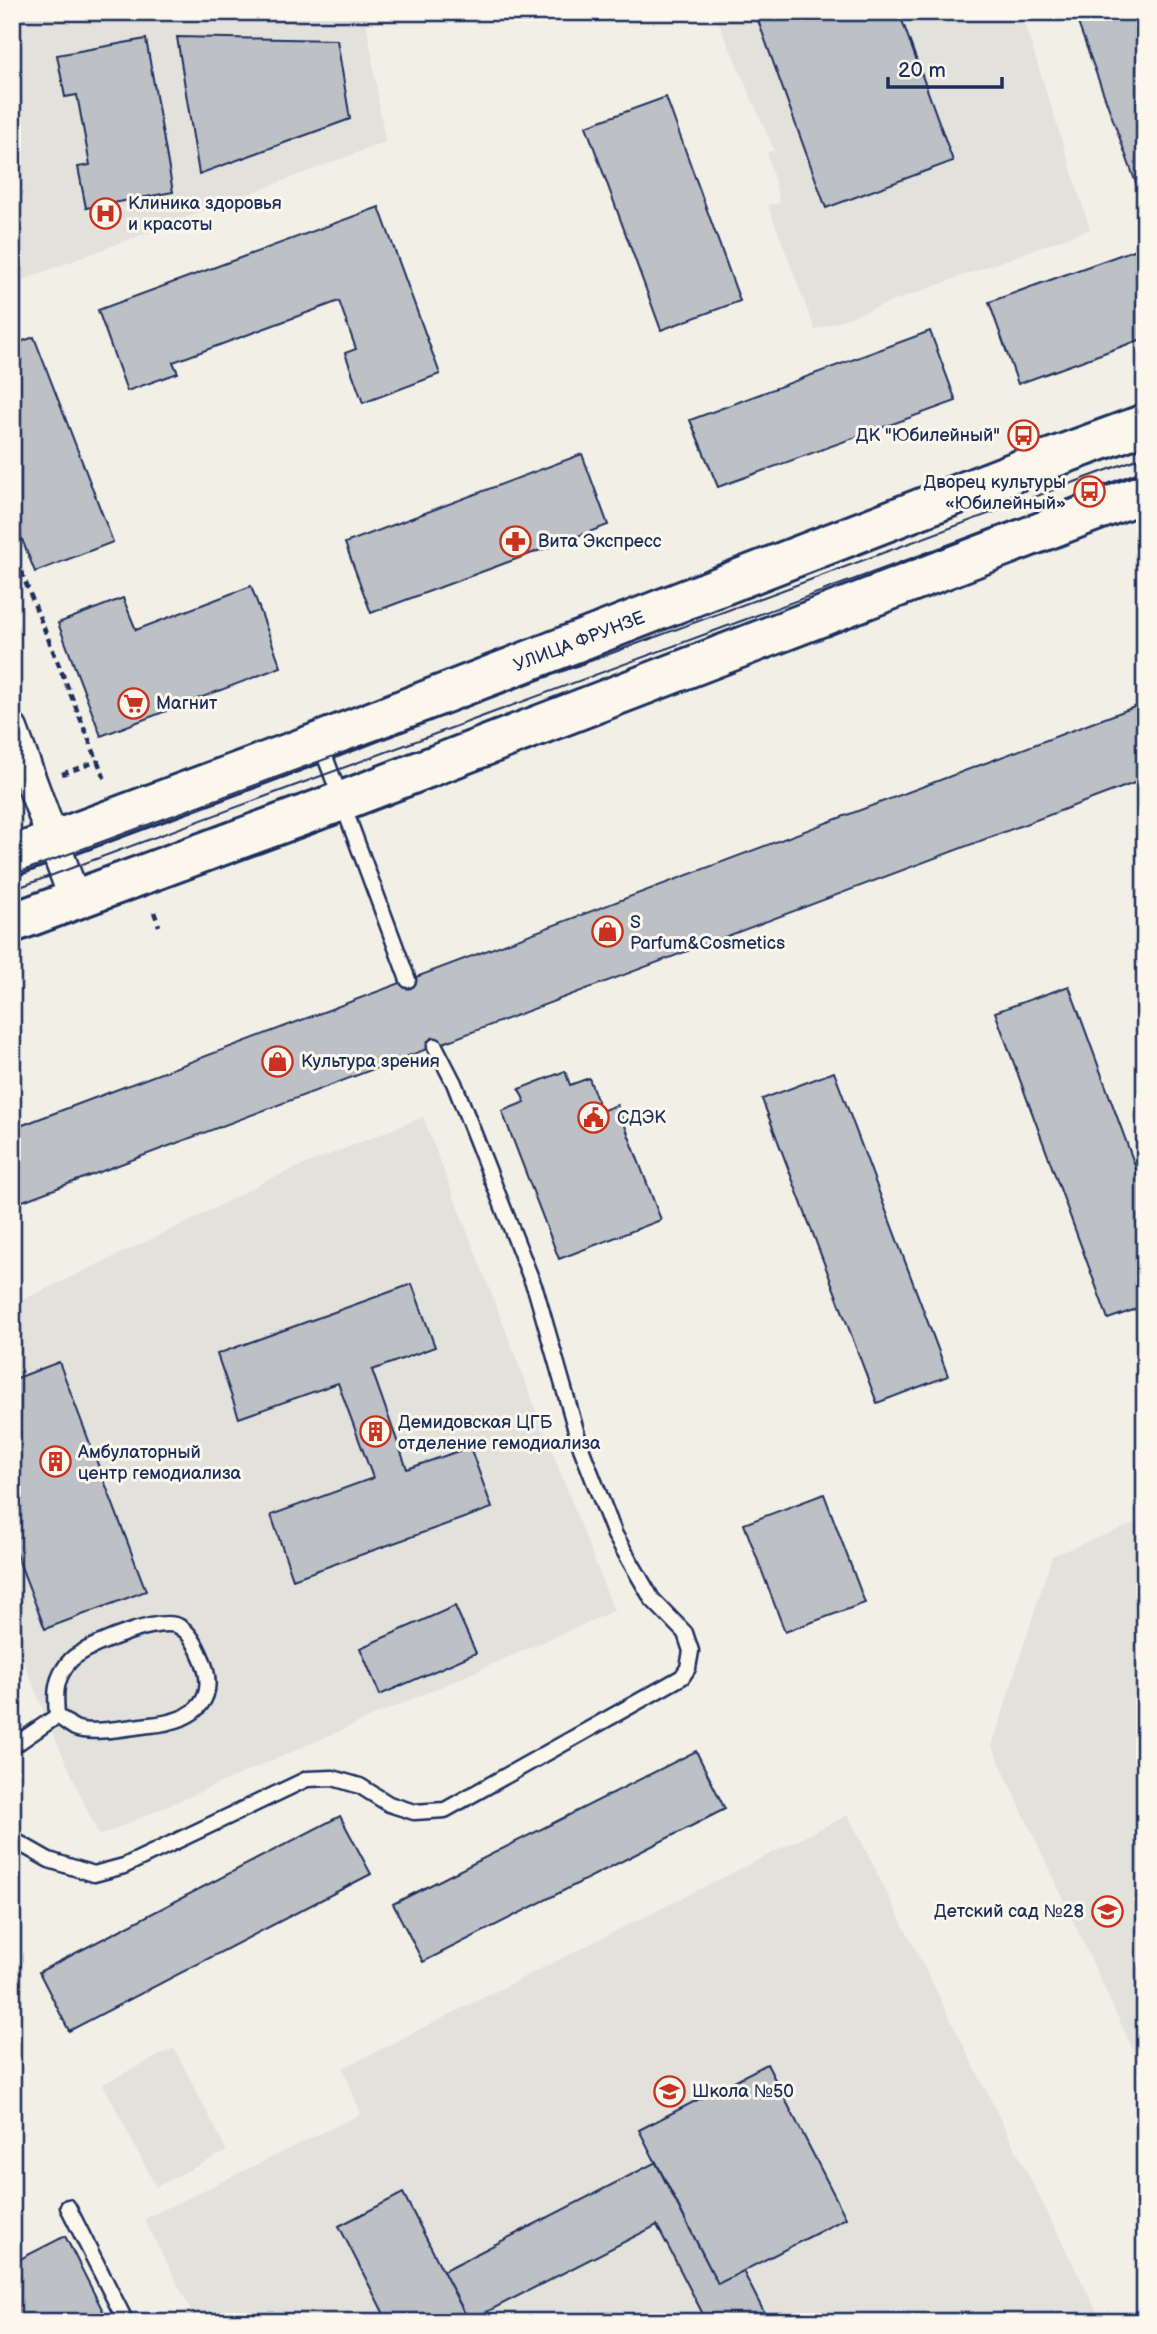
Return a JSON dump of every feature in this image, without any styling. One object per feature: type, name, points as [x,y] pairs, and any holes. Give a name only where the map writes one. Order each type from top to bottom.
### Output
[{"type":"main road","name":"УЛИЦА ФРУНЗЕ","points":[[12,856],[319,742],[1025,468],[1141,430]]},
{"type":"main road","points":[[12,923],[342,801],[1145,492]]},
{"type":"street","points":[[12,729],[75,900]]},
{"type":"lane","points":[[319,742],[408,980]]},
{"type":"lane","points":[[12,1839],[49,1860],[94,1874],[124,1866],[307,1779],[333,1778],[360,1786],[389,1804],[414,1812],[445,1810],[682,1676],[688,1668],[691,1651],[685,1633],[652,1599],[610,1522],[580,1448],[536,1292],[454,1083],[435,1046]]},
{"type":"lane","points":[[157,1625],[180,1627],[193,1640],[206,1667],[209,1689],[202,1704],[188,1716],[160,1724],[94,1731],[76,1728],[57,1716],[55,1691],[64,1670],[76,1654],[140,1628],[157,1625]]},
{"type":"lane","points":[[12,1747],[57,1716]]},
{"type":"lane","points":[[68,2207],[126,2322]]},
{"type":"path","points":[[12,549],[120,817]]},
{"type":"path","points":[[141,876],[159,926]]},
{"type":"shaded area","name":"Клиника здоровья и красоты","points":[[12,12],[365,12],[385,142],[12,284]]},
{"type":"shaded area","points":[[714,12],[1021,12],[1090,229],[815,330],[768,205],[780,203],[767,153],[774,150]]},
{"type":"shaded area","points":[[423,1117],[614,1611],[99,1836],[48,1722],[12,1632],[12,1305],[194,1219],[269,1179]]},
{"type":"shaded area","name":"Детский сад №28","points":[[1145,1519],[1145,2076],[992,1746],[1052,1556]]},
{"type":"shaded area","name":"Школа №50","points":[[848,1815],[1102,2322],[197,2322],[144,2219],[361,2114],[343,2068]]},
{"type":"shaded area","points":[[174,2048],[227,2151],[156,2187],[103,2084]]},
{"type":"building","points":[[755,12],[899,12],[953,161],[826,208]]},
{"type":"building","points":[[1074,12],[1145,12],[1145,208]]},
{"type":"building","points":[[177,37],[337,40],[350,119],[199,174]]},
{"type":"building","points":[[146,39],[173,192],[86,208],[78,167],[90,165],[77,95],[65,97],[57,55]]},
{"type":"building","points":[[666,97],[740,301],[661,330],[586,126]]},
{"type":"building","points":[[379,207],[440,374],[363,403],[345,353],[356,349],[339,301],[173,362],[178,373],[127,391],[98,310]]},
{"type":"building","points":[[1145,246],[1145,338],[1018,384],[989,302]]},
{"type":"building","points":[[930,331],[956,401],[718,487],[690,420]]},
{"type":"building","points":[[34,337],[113,542],[35,572],[12,514],[12,345]]},
{"type":"building","points":[[582,454],[608,525],[371,613],[345,543]]},
{"type":"building","points":[[251,586],[281,667],[101,736],[58,623],[123,598],[136,630]]},
{"type":"building","points":[[1145,703],[1145,779],[12,1205],[12,1129]]},
{"type":"building","points":[[1069,986],[1145,1193],[1145,1306],[1108,1319],[995,1012]]},
{"type":"building","points":[[565,1071],[570,1085],[589,1078],[601,1111],[617,1105],[661,1220],[559,1259],[502,1111],[525,1102],[519,1089]]},
{"type":"building","points":[[834,1072],[948,1376],[877,1403],[762,1099]]},
{"type":"building","name":"Демидовская ЦГБ отделение гемодиализа","points":[[412,1284],[435,1347],[372,1370],[407,1469],[470,1447],[492,1508],[293,1579],[271,1515],[373,1478],[338,1383],[239,1418],[217,1354]]},
{"type":"building","name":"Амбулаторный центр гемодиализа","points":[[59,1362],[146,1591],[45,1629],[12,1543],[12,1380]]},
{"type":"building","points":[[824,1494],[865,1603],[785,1632],[744,1524]]},
{"type":"building","points":[[455,1606],[476,1653],[380,1695],[360,1648]]},
{"type":"building","points":[[696,1751],[725,1809],[423,1962],[393,1904]]},
{"type":"building","points":[[340,1816],[371,1874],[69,2031],[39,1972]]},
{"type":"building","points":[[767,2064],[846,2218],[718,2284],[639,2130]]},
{"type":"building","points":[[656,2162],[718,2284],[743,2271],[769,2322],[707,2322],[657,2225],[469,2321],[443,2271]]},
{"type":"building","points":[[403,2193],[469,2322],[388,2322],[339,2226]]},
{"type":"building","points":[[65,2236],[104,2313],[87,2322],[12,2322],[12,2263]]},
{"type":"tram line","points":[[12,875],[1145,456]]},
{"type":"tram line","points":[[12,890],[1145,472]]},
{"type":"place","name":"Клиника здоровья и красоты","points":[[105,213]]},
{"type":"place","name":"ДК \"Юбилейный\"","points":[[1023,435]]},
{"type":"place","name":"Дворец культуры «Юбилейный»","points":[[1089,492]]},
{"type":"place","name":"Вита Экспресс","points":[[515,541]]},
{"type":"place","name":"Магнит","points":[[133,703]]},
{"type":"place","name":"S Parfum&Cosmetics","points":[[607,932]]},
{"type":"place","name":"Культура зрения","points":[[278,1061]]},
{"type":"place","name":"СДЭК","points":[[594,1117]]},
{"type":"place","name":"Демидовская ЦГБ отделение гемодиализа","points":[[375,1432]]},
{"type":"place","name":"Амбулаторный центр гемодиализа","points":[[55,1462]]},
{"type":"place","name":"Детский сад №28","points":[[1107,1911]]},
{"type":"place","name":"Школа №50","points":[[669,2091]]}]
